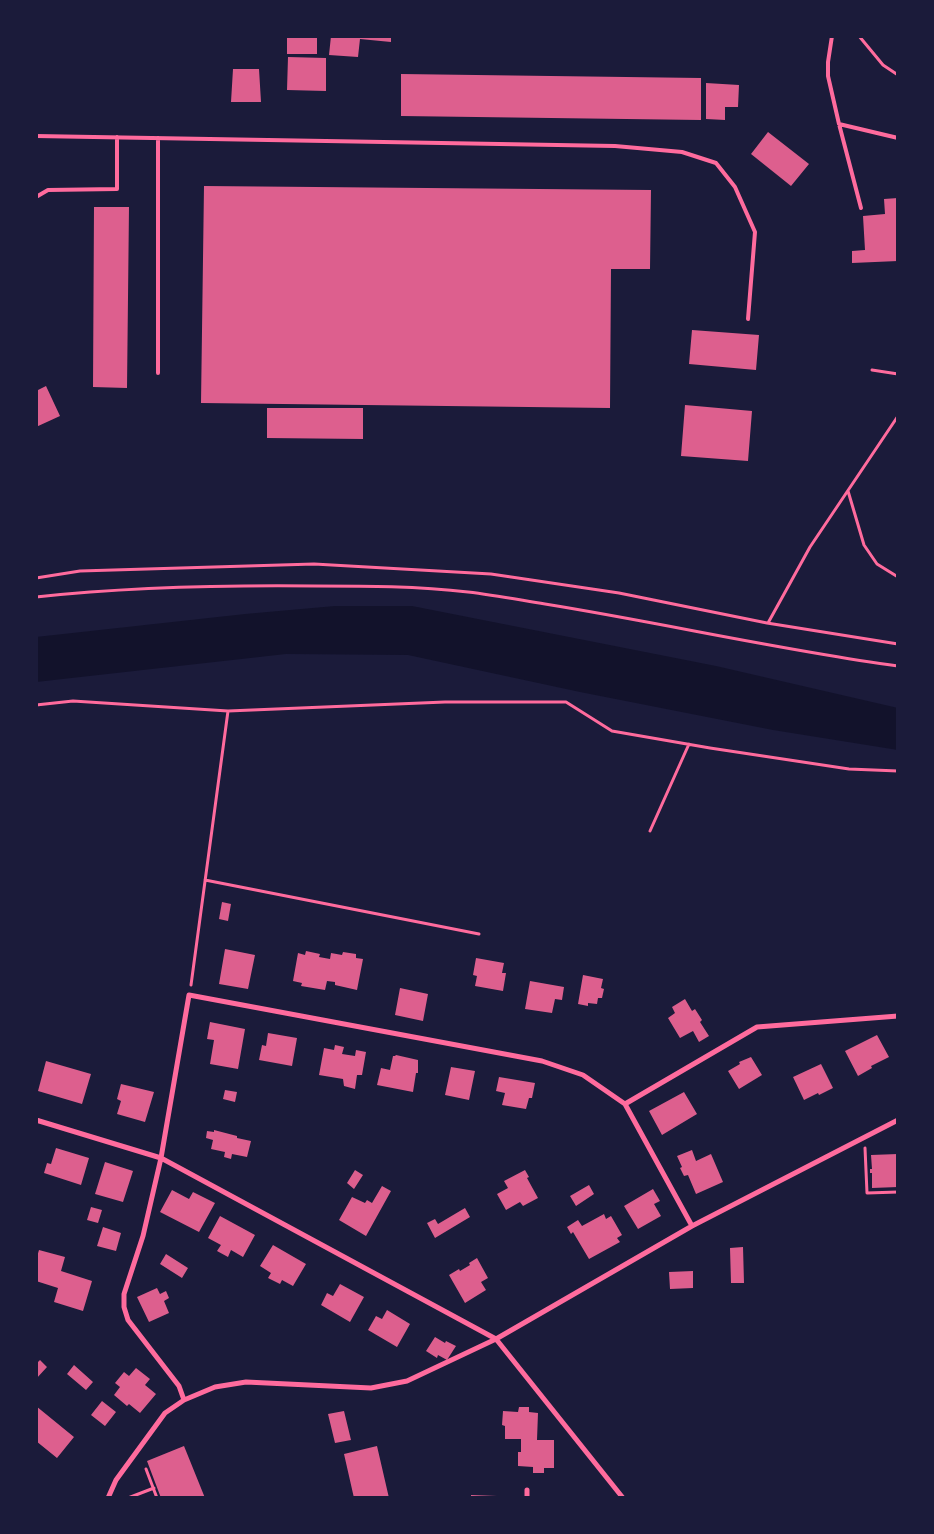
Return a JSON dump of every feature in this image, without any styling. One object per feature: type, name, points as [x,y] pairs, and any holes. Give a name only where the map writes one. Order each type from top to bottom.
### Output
[{"type":"street","points":[[184,1400],[179,1386],[128,1320],[124,1307],[124,1294],[143,1236],[161,1158],[190,995],[542,1061],[583,1074],[625,1104],[692,1226]]},
{"type":"street","points":[[625,1104],[758,1027],[898,1016]]},
{"type":"street","points":[[36,1120],[161,1158],[496,1339],[623,1498]]},
{"type":"street","points":[[108,1498],[116,1480],[165,1413],[184,1400],[215,1387],[246,1382],[371,1388],[407,1381],[496,1339],[692,1226],[898,1120]]},
{"type":"street","points":[[527,1490],[527,1498]]},
{"type":"lane","points":[[832,36],[828,76],[861,208]]},
{"type":"lane","points":[[839,124],[898,138]]},
{"type":"lane","points":[[36,136],[614,146],[682,152],[716,163],[735,187],[755,232],[748,319]]},
{"type":"lane","points":[[36,197],[48,190],[117,189],[117,137]]},
{"type":"lane","points":[[158,138],[158,373]]},
{"type":"path","points":[[859,36],[884,66],[898,75]]},
{"type":"path","points":[[872,370],[898,374]]},
{"type":"path","points":[[767,623],[810,547],[898,416]]},
{"type":"path","points":[[848,491],[864,545],[877,564],[898,577]]},
{"type":"path","points":[[36,578],[80,571],[314,564],[481,573],[619,593],[767,623],[898,644]]},
{"type":"path","points":[[36,597],[84,592],[220,586],[377,586],[467,592],[587,611],[789,649],[898,666]]},
{"type":"path","points":[[36,705],[74,701],[228,711],[445,702],[566,702],[612,731],[850,769],[898,771]]},
{"type":"path","points":[[190,995],[228,711]]},
{"type":"path","points":[[650,831],[690,744]]},
{"type":"path","points":[[205,880],[479,934]]},
{"type":"path","points":[[864,1137],[866,1193],[898,1192]]},
{"type":"path","points":[[146,1469],[158,1498]]},
{"type":"path","points":[[128,1498],[154,1488]]},
{"type":"shaded area","points":[[335,606],[412,606],[716,666],[898,708],[898,750],[773,730],[580,692],[408,655],[286,654],[36,682],[36,637]]},
{"type":"building","points":[[287,36],[317,36],[317,54],[287,54]]},
{"type":"building","points":[[331,36],[391,36],[391,42],[360,39],[358,57],[329,55]]},
{"type":"building","points":[[288,57],[326,58],[326,91],[287,90]]},
{"type":"building","points":[[233,69],[259,69],[261,102],[231,102]]},
{"type":"building","points":[[401,74],[701,78],[701,120],[401,116]]},
{"type":"building","points":[[706,83],[739,85],[738,107],[725,107],[725,120],[706,119]]},
{"type":"building","points":[[768,132],[809,164],[791,186],[751,154]]},
{"type":"building","points":[[204,186],[651,190],[650,269],[611,269],[610,408],[201,403]]},
{"type":"building","points":[[898,198],[898,261],[852,263],[852,251],[865,250],[863,216],[885,214],[884,199]]},
{"type":"building","points":[[94,207],[129,207],[127,388],[93,387]]},
{"type":"building","points":[[692,330],[759,335],[756,370],[689,364]]},
{"type":"building","points":[[46,386],[60,416],[36,427],[36,391]]},
{"type":"building","points":[[685,405],[752,411],[748,461],[681,456]]},
{"type":"building","points":[[267,408],[363,408],[363,439],[267,438]]},
{"type":"building","points":[[222,902],[231,904],[228,921],[219,919]]},
{"type":"building","points":[[225,949],[255,955],[248,989],[219,984]]},
{"type":"building","points":[[306,951],[320,954],[319,957],[330,959],[331,953],[342,955],[343,952],[356,954],[356,958],[363,959],[357,990],[335,985],[335,982],[327,981],[325,990],[301,986],[302,983],[293,981],[298,953],[305,955]]},
{"type":"building","points":[[476,958],[504,963],[502,973],[506,973],[503,991],[475,986],[477,976],[473,975]]},
{"type":"building","points":[[583,975],[603,979],[601,988],[604,989],[602,998],[598,998],[597,1004],[588,1003],[588,1006],[578,1004]]},
{"type":"building","points":[[530,981],[564,987],[562,1000],[555,999],[552,1013],[525,1009]]},
{"type":"building","points":[[400,988],[428,994],[423,1021],[395,1015]]},
{"type":"building","points":[[685,999],[692,1011],[695,1009],[702,1020],[700,1022],[709,1036],[699,1042],[693,1031],[680,1038],[668,1018],[675,1013],[672,1007]]},
{"type":"building","points":[[210,1022],[245,1029],[238,1069],[210,1064],[214,1040],[207,1039]]},
{"type":"building","points":[[268,1033],[297,1038],[292,1066],[259,1060],[262,1045],[266,1046]]},
{"type":"building","points":[[877,1035],[889,1057],[871,1066],[872,1068],[858,1076],[845,1051]]},
{"type":"building","points":[[335,1045],[344,1047],[342,1054],[355,1056],[356,1050],[366,1052],[362,1075],[357,1075],[355,1089],[344,1086],[343,1079],[319,1075],[324,1048],[334,1050]]},
{"type":"building","points":[[393,1056],[418,1060],[418,1073],[416,1073],[413,1092],[377,1085],[381,1068],[390,1070]]},
{"type":"building","points":[[751,1057],[762,1075],[739,1089],[728,1071],[740,1064],[739,1062]]},
{"type":"building","points":[[46,1061],[91,1074],[82,1104],[38,1091]]},
{"type":"building","points":[[821,1064],[833,1088],[804,1100],[793,1077]]},
{"type":"building","points":[[451,1067],[475,1071],[469,1100],[445,1095]]},
{"type":"building","points":[[499,1077],[535,1083],[532,1098],[529,1098],[526,1109],[502,1105],[505,1093],[496,1091]]},
{"type":"building","points":[[121,1084],[154,1092],[145,1122],[117,1114],[121,1101],[117,1099]]},
{"type":"building","points":[[225,1090],[237,1092],[235,1102],[223,1099]]},
{"type":"building","points":[[684,1092],[697,1114],[662,1135],[649,1111]]},
{"type":"building","points":[[214,1130],[251,1141],[247,1157],[232,1154],[231,1159],[224,1157],[225,1152],[211,1149],[213,1140],[206,1138],[207,1131],[214,1132]]},
{"type":"building","points":[[56,1148],[89,1158],[81,1185],[44,1173],[47,1163],[51,1164]]},
{"type":"building","points":[[692,1150],[696,1161],[711,1154],[723,1182],[696,1194],[688,1175],[684,1176],[680,1168],[682,1167],[677,1156]]},
{"type":"building","points":[[898,1154],[898,1187],[872,1188],[872,1173],[870,1173],[870,1169],[872,1169],[871,1155]]},
{"type":"building","points":[[105,1162],[133,1171],[123,1202],[95,1194]]},
{"type":"building","points":[[355,1170],[363,1175],[354,1189],[347,1183]]},
{"type":"building","points":[[525,1170],[529,1177],[527,1178],[538,1198],[523,1206],[520,1202],[506,1210],[497,1194],[508,1188],[504,1181]]},
{"type":"building","points":[[589,1185],[594,1194],[576,1206],[570,1196]]},
{"type":"building","points":[[382,1186],[391,1191],[366,1236],[339,1220],[352,1197],[365,1203],[367,1200],[372,1203]]},
{"type":"building","points":[[653,1189],[660,1201],[654,1204],[661,1216],[638,1229],[624,1206]]},
{"type":"building","points":[[172,1190],[189,1199],[193,1192],[215,1203],[199,1232],[160,1212]]},
{"type":"building","points":[[91,1207],[102,1210],[98,1223],[87,1220]]},
{"type":"building","points":[[465,1208],[470,1217],[435,1238],[427,1223],[435,1219],[438,1224]]},
{"type":"building","points":[[604,1214],[606,1219],[611,1216],[622,1235],[617,1238],[620,1242],[589,1259],[573,1232],[571,1234],[567,1227],[578,1220],[582,1226]]},
{"type":"building","points":[[220,1216],[255,1235],[243,1257],[231,1250],[228,1257],[217,1251],[221,1245],[208,1238]]},
{"type":"building","points":[[103,1227],[121,1233],[116,1251],[97,1246]]},
{"type":"building","points":[[273,1245],[306,1264],[293,1286],[282,1280],[280,1284],[268,1278],[271,1273],[260,1266]]},
{"type":"building","points":[[743,1247],[744,1283],[731,1283],[730,1248]]},
{"type":"building","points":[[39,1250],[65,1257],[61,1271],[92,1281],[83,1311],[54,1302],[58,1288],[36,1281],[36,1260]]},
{"type":"building","points":[[166,1254],[188,1268],[182,1278],[160,1264]]},
{"type":"building","points":[[477,1258],[488,1278],[481,1282],[486,1290],[465,1303],[449,1275],[470,1265],[469,1263]]},
{"type":"building","points":[[693,1271],[693,1288],[670,1289],[669,1272]]},
{"type":"building","points":[[340,1284],[364,1297],[350,1322],[321,1305],[327,1293],[333,1296]]},
{"type":"building","points":[[157,1288],[160,1294],[166,1291],[169,1298],[164,1301],[169,1313],[149,1322],[137,1297]]},
{"type":"building","points":[[387,1310],[410,1324],[397,1347],[368,1330],[376,1316],[382,1319]]},
{"type":"building","points":[[435,1337],[445,1343],[446,1341],[456,1346],[447,1360],[438,1355],[437,1358],[426,1351]]},
{"type":"building","points":[[40,1360],[47,1367],[36,1379],[36,1364]]},
{"type":"building","points":[[74,1365],[93,1382],[86,1390],[67,1374]]},
{"type":"building","points":[[136,1368],[150,1379],[145,1385],[156,1394],[140,1413],[129,1404],[127,1406],[114,1395],[120,1387],[115,1383],[124,1372],[129,1376]]},
{"type":"building","points":[[102,1401],[116,1412],[105,1426],[91,1415]]},
{"type":"building","points":[[36,1406],[74,1437],[57,1458],[36,1441]]},
{"type":"building","points":[[519,1407],[529,1407],[529,1412],[538,1413],[537,1440],[554,1440],[554,1468],[544,1468],[544,1473],[533,1473],[533,1467],[518,1466],[518,1452],[521,1452],[521,1439],[505,1439],[505,1426],[502,1425],[503,1411],[518,1412]]},
{"type":"building","points":[[344,1411],[351,1440],[335,1443],[328,1414]]},
{"type":"building","points":[[184,1446],[205,1498],[161,1498],[147,1461]]},
{"type":"building","points":[[377,1446],[389,1498],[354,1498],[344,1454]]},
{"type":"building","points":[[471,1495],[497,1496],[497,1498],[471,1498]]}]
